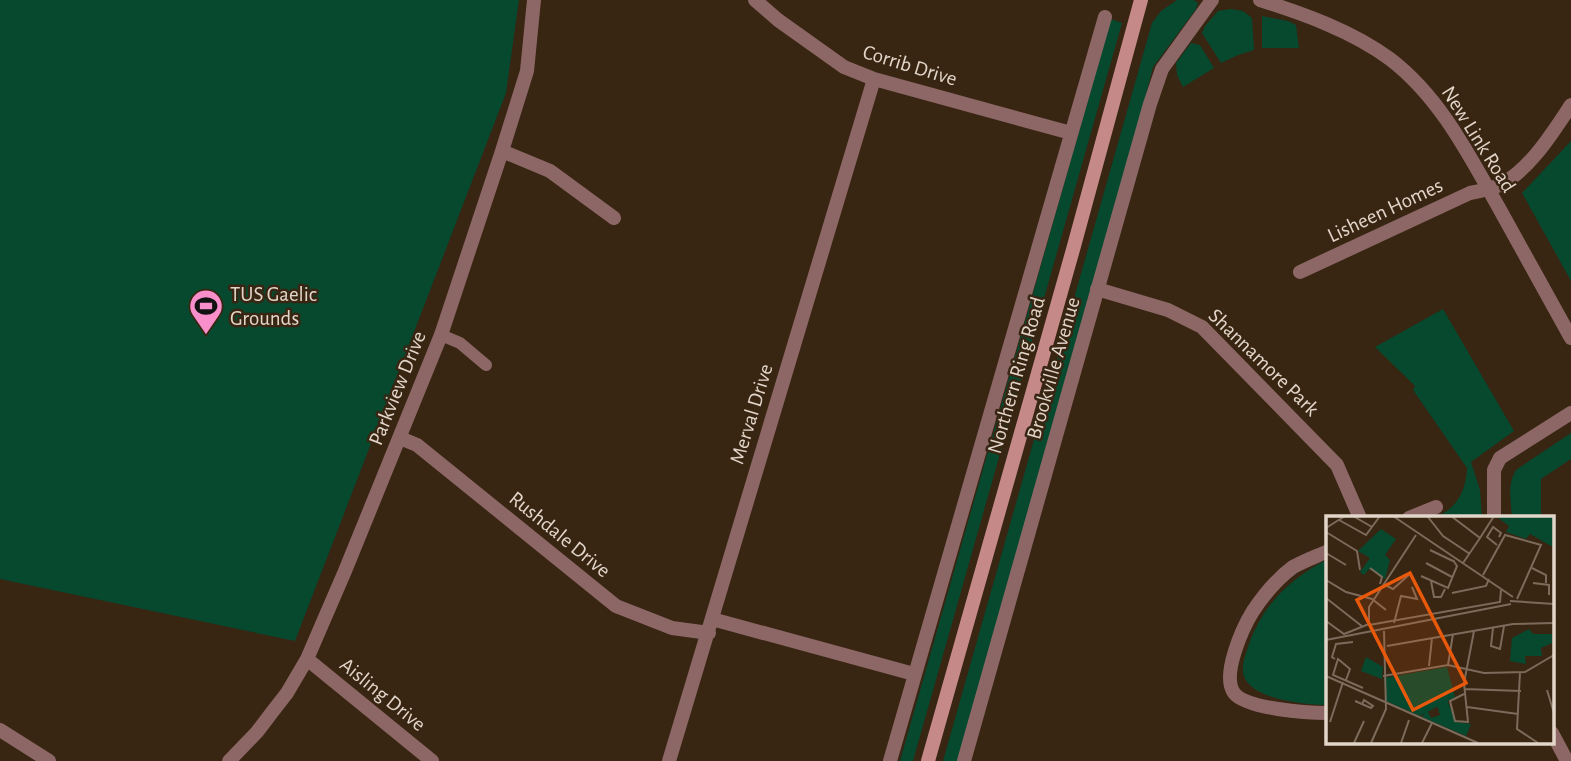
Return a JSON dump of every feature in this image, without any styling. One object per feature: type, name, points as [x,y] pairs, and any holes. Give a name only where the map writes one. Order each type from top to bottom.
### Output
[{"type":"main road","name":"Northern Ring Road","points":[[928,761],[1071,259],[1141,0]]},
{"type":"street","name":"Parkview Drive","points":[[229,761],[273,712],[307,659],[400,438],[441,335],[527,71],[534,0]]},
{"type":"street","name":"Corrib Drive","points":[[755,0],[778,20],[844,67],[874,79],[1071,133]]},
{"type":"street","name":"Brookville Avenue","points":[[964,761],[1150,104],[1162,69],[1212,0]]},
{"type":"street","name":"New Link Road","points":[[1260,0],[1303,13],[1344,33],[1390,60],[1427,93],[1488,190],[1571,338]]},
{"type":"street","points":[[890,761],[1105,17]]},
{"type":"street","name":"Merval Drive","points":[[669,761],[874,79]]},
{"type":"street","name":"Lisheen Homes","points":[[1300,272],[1470,193],[1488,190],[1503,183],[1538,152],[1571,105]]},
{"type":"street","points":[[502,151],[550,172],[614,218]]},
{"type":"street","name":"Shannamore Park","points":[[1097,289],[1168,310],[1202,327],[1337,465],[1359,516]]},
{"type":"street","points":[[1494,516],[1494,470],[1500,458],[1571,412]]},
{"type":"street","name":"Rushdale Drive","points":[[400,438],[417,445],[616,606],[672,628],[710,626],[914,674]]},
{"type":"street","points":[[1414,516],[1436,507]]},
{"type":"street","points":[[1326,552],[1293,567],[1254,610],[1242,631],[1229,677],[1233,692],[1243,700],[1301,712],[1326,713]]},
{"type":"street","name":"Aisling Drive","points":[[307,659],[432,761]]},
{"type":"street","points":[[0,730],[49,761]]},
{"type":"street","points":[[1554,737],[1567,761]]},
{"type":"lane","points":[[441,335],[460,343],[486,365]]},
{"type":"green space","name":"TUS Gaelic Grounds","points":[[0,0],[519,0],[506,93],[295,641],[0,579]]},
{"type":"green space","points":[[1177,0],[1194,0],[1198,3],[1153,67],[1097,289],[959,761],[943,761],[1152,23],[1161,11]]},
{"type":"green space","points":[[1218,11],[1243,11],[1252,18],[1254,50],[1221,63],[1202,33]]},
{"type":"green space","points":[[1262,16],[1296,25],[1299,48],[1262,48]]},
{"type":"green space","points":[[1111,19],[1122,23],[913,761],[900,761]]},
{"type":"green space","points":[[1191,43],[1200,45],[1214,68],[1183,87],[1177,75],[1176,63]]},
{"type":"green space","points":[[1571,141],[1571,281],[1522,193]]},
{"type":"green space","points":[[1443,309],[1514,431],[1471,462],[1480,490],[1482,516],[1438,516],[1458,499],[1465,485],[1467,468],[1413,390],[1415,386],[1375,347]]},
{"type":"green space","points":[[1571,433],[1571,459],[1541,479],[1541,516],[1512,516],[1511,487],[1516,470]]},
{"type":"green space","points":[[1326,560],[1326,705],[1287,701],[1265,694],[1250,685],[1244,677],[1243,668],[1253,634],[1268,607],[1288,585]]},
{"type":"place","name":"TUS Gaelic Grounds","points":[[206,336]]}]
